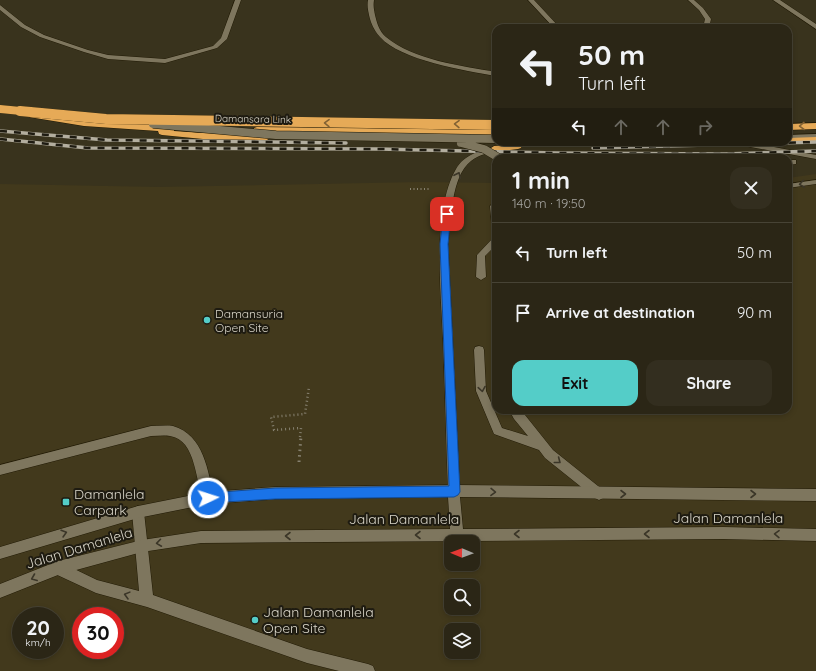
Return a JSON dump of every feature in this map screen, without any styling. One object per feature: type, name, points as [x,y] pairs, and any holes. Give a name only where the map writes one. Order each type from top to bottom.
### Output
[{"type":"highway","name":"Damansara Link","points":[[0,109],[106,123],[325,132],[492,133]]},
{"type":"highway","name":"Damansara Link","points":[[106,123],[492,125]]},
{"type":"highway","points":[[106,123],[203,136],[492,143]]},
{"type":"highway","points":[[792,127],[816,126]]},
{"type":"highway","points":[[792,136],[816,135]]},
{"type":"highway","points":[[792,141],[816,140]]},
{"type":"street","points":[[0,7],[23,26],[42,36],[86,51],[108,57],[165,61],[198,53],[215,46],[224,39],[238,0]]},
{"type":"street","points":[[370,0],[369,5],[375,28],[389,41],[406,52],[445,65],[492,73]]},
{"type":"street","points":[[531,0],[553,24]]},
{"type":"street","points":[[691,0],[701,9],[708,19],[707,24]]},
{"type":"street","points":[[776,0],[816,27]]},
{"type":"street","points":[[106,123],[276,135],[414,137],[492,143]]},
{"type":"street","points":[[414,137],[463,143],[484,149],[492,154]]},
{"type":"street","points":[[458,535],[454,492],[444,244],[448,206],[458,173],[465,162],[492,145]]},
{"type":"street","points":[[756,146],[816,157]]},
{"type":"street","points":[[792,185],[816,182]]},
{"type":"street","points":[[481,277],[481,255],[492,244]]},
{"type":"street","points":[[479,350],[481,391],[498,431],[542,446]]},
{"type":"street","points":[[517,414],[549,454],[599,494]]},
{"type":"street","points":[[0,470],[151,431],[173,431],[187,438],[196,449],[208,498]]},
{"type":"street","name":"Jalan Damanlela","points":[[0,553],[138,512],[208,498],[275,494],[454,492],[816,495]]},
{"type":"street","points":[[138,512],[147,600]]},
{"type":"street","name":"Jalan Damanlela","points":[[0,591],[58,568],[142,546],[201,537],[444,535]]},
{"type":"street","name":"Jalan Damanlela","points":[[480,535],[816,535]]},
{"type":"street","points":[[58,568],[96,586],[147,600],[306,656],[368,671]]},
{"type":"path","points":[[410,189],[430,189]]},
{"type":"path","points":[[299,462],[301,428],[274,430],[272,417],[304,414],[309,387]]},
{"type":"shaded area","points":[[816,174],[816,671],[0,671],[0,184],[159,187],[421,182],[492,183],[492,414],[792,414],[792,177]]},
{"type":"railway","points":[[0,131],[107,140],[346,143]]},
{"type":"railway","points":[[0,139],[88,148],[379,149],[558,153],[725,154],[816,151]]},
{"type":"railway","points":[[792,143],[816,142]]},
{"type":"railway","points":[[593,148],[667,146]]},
{"type":"place","name":"Damansuria Open Site","points":[[207,320]]},
{"type":"place","name":"Damanlela Carpark","points":[[66,502]]},
{"type":"place","name":"Jalan Damanlela Open Site","points":[[255,620]]},
{"type":"route","points":[[208,498],[275,494],[454,492],[444,244],[447,214]]}]
